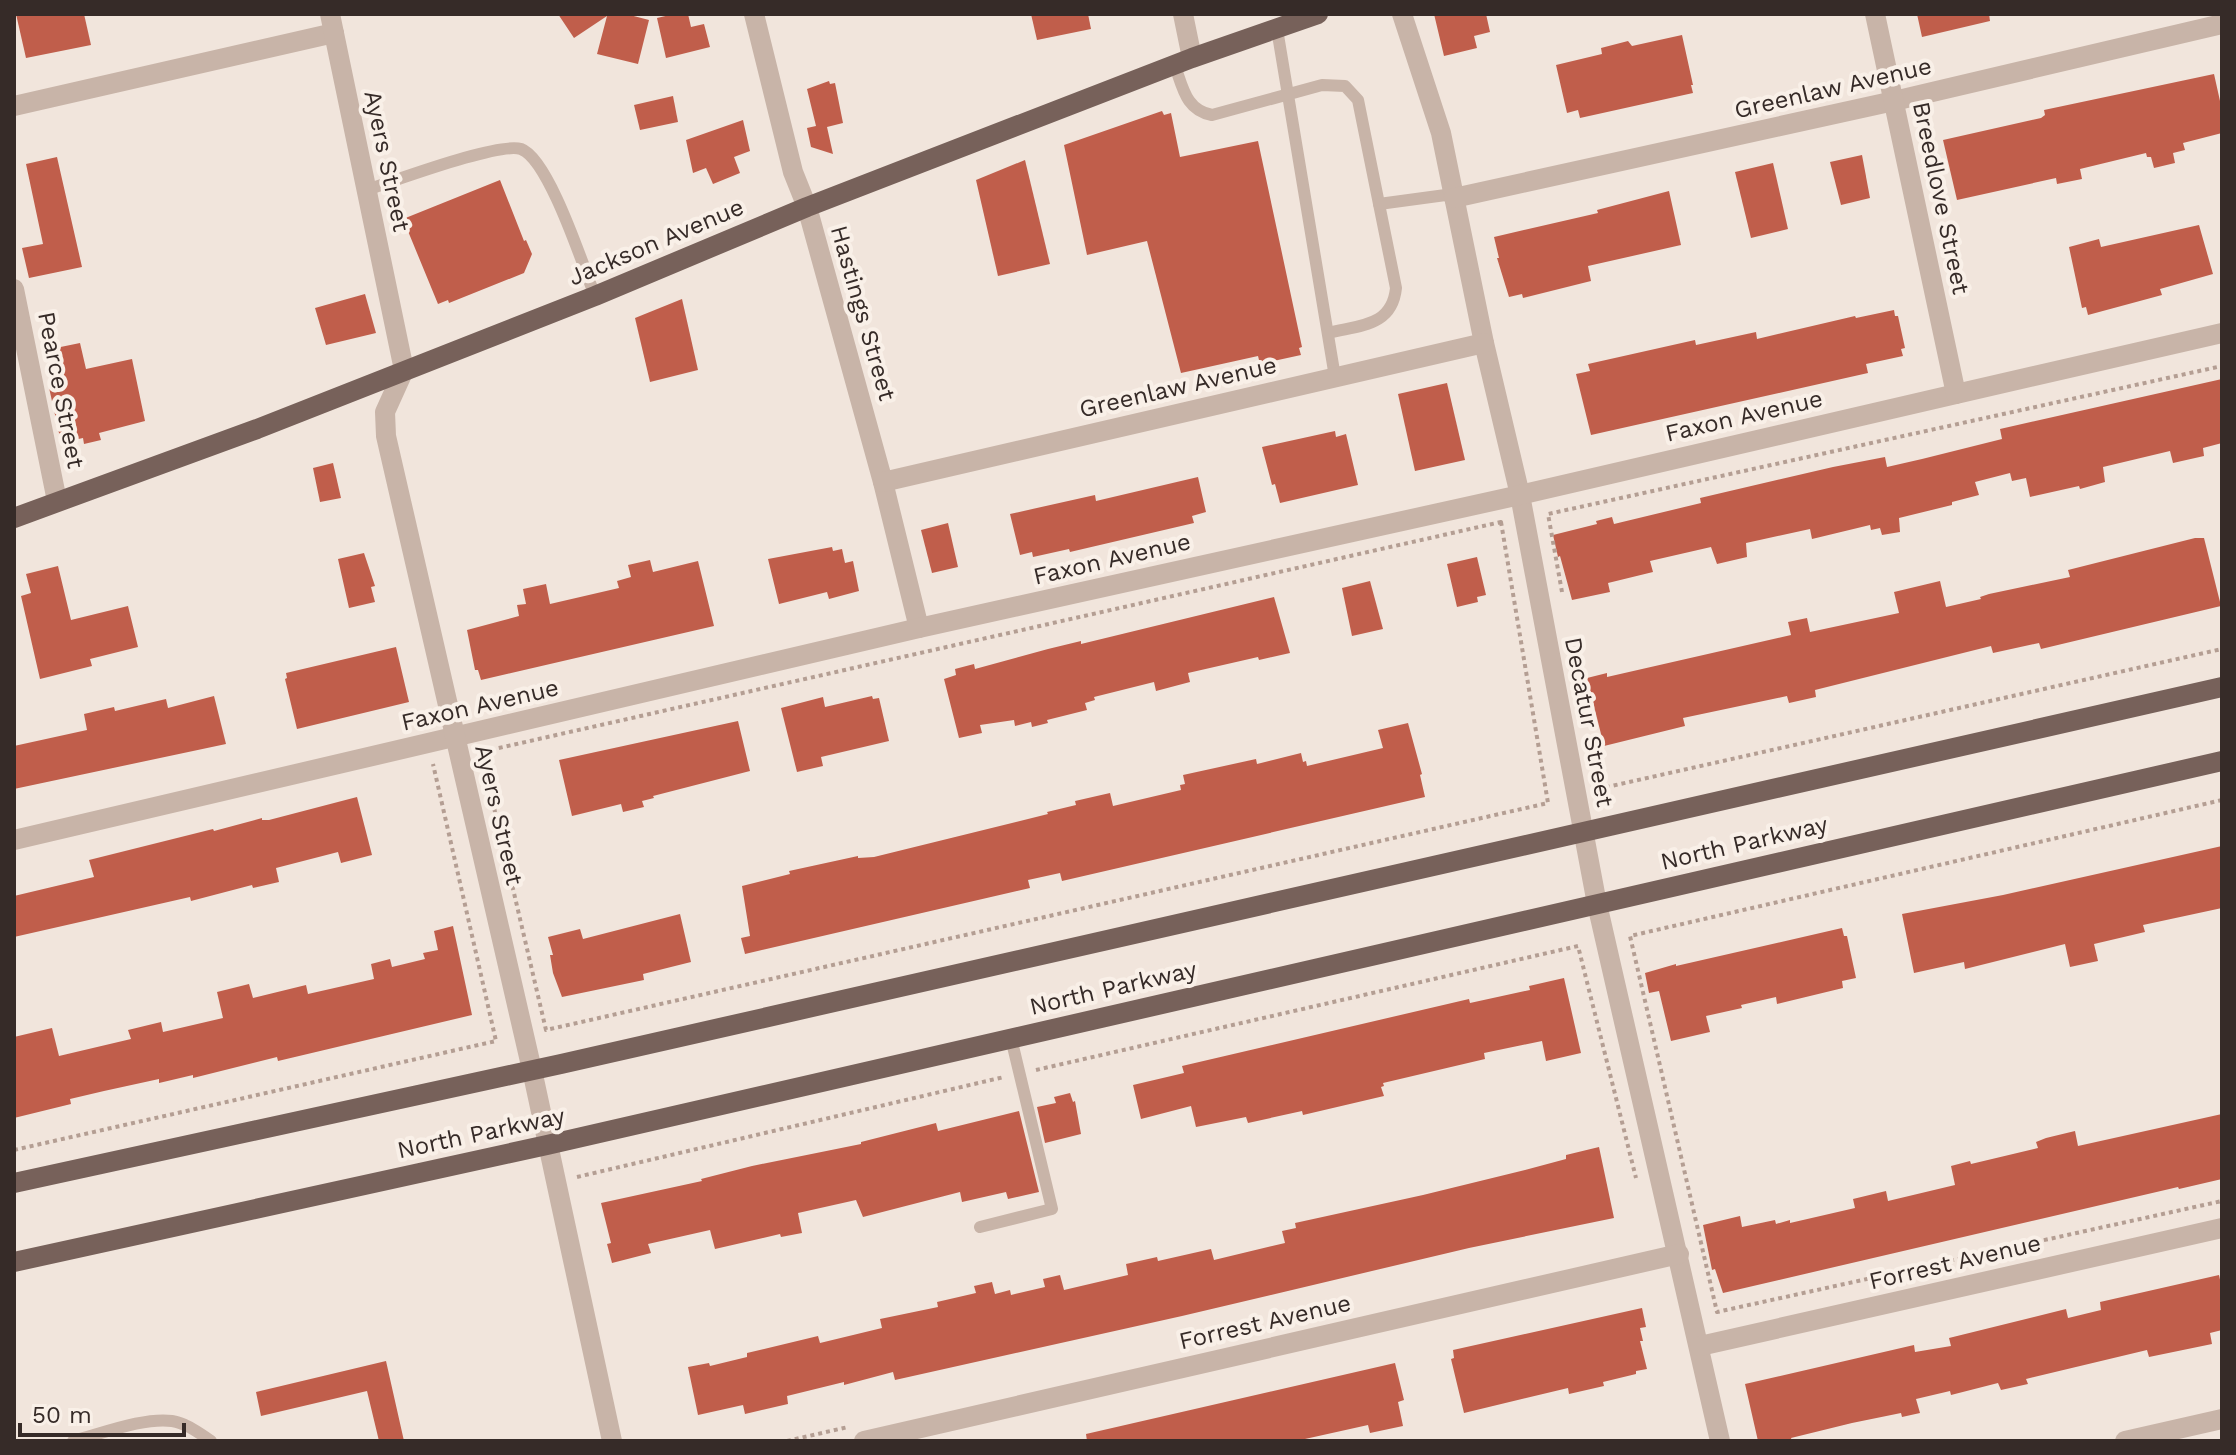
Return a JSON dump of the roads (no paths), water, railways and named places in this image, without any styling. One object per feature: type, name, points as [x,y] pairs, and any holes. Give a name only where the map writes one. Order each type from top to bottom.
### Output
[{"type":"main road","name":"Jackson Avenue","points":[[14,518],[257,429],[595,296],[807,207],[1184,62],[1318,14]]},
{"type":"main road","name":"North Parkway","points":[[14,1183],[532,1070],[2222,687]]},
{"type":"main road","name":"North Parkway","points":[[14,1262],[547,1145],[2222,761]]},
{"type":"street","name":"Hastings Street","points":[[754,14],[793,172],[807,207],[883,482],[919,628]]},
{"type":"street","points":[[1183,14],[1184,62]]},
{"type":"street","name":"Decatur Street","points":[[1402,14],[1441,133],[1484,343],[1520,495],[1597,904],[1720,1441]]},
{"type":"street","name":"Breedlove Street","points":[[1875,14],[1956,394]]},
{"type":"street","points":[[14,106],[332,24]]},
{"type":"street","name":"Ayers Street","points":[[332,24],[404,370],[385,412],[386,436],[532,1070],[612,1441]]},
{"type":"street","name":"Greenlaw Avenue","points":[[1453,196],[1894,101],[2222,24]]},
{"type":"street","name":"Pearce Street","points":[[14,289],[57,501]]},
{"type":"street","name":"Faxon Avenue","points":[[14,840],[919,628],[1520,495],[2222,333]]},
{"type":"street","name":"Greenlaw Avenue","points":[[883,482],[1484,343]]},
{"type":"street","name":"Forrest Avenue","points":[[1700,1346],[2222,1228]]},
{"type":"street","name":"Forrest Avenue","points":[[856,1434],[1679,1254]]},
{"type":"street","points":[[2125,1441],[2163,1437],[2222,1419]]},
{"type":"lane","points":[[1277,29],[1335,377]]},
{"type":"lane","points":[[1184,62],[1186,96],[1192,107],[1201,113],[1212,115],[1322,85],[1345,86],[1358,100],[1396,288],[1394,303],[1388,313],[1375,321],[1328,333]]},
{"type":"lane","points":[[366,190],[484,153],[512,147],[525,150],[546,172],[595,296]]},
{"type":"lane","points":[[1379,204],[1453,196]]},
{"type":"lane","points":[[980,1227],[1052,1209],[1011,1038]]},
{"type":"lane","points":[[73,1441],[150,1421],[173,1421],[196,1430],[211,1441]]}]
